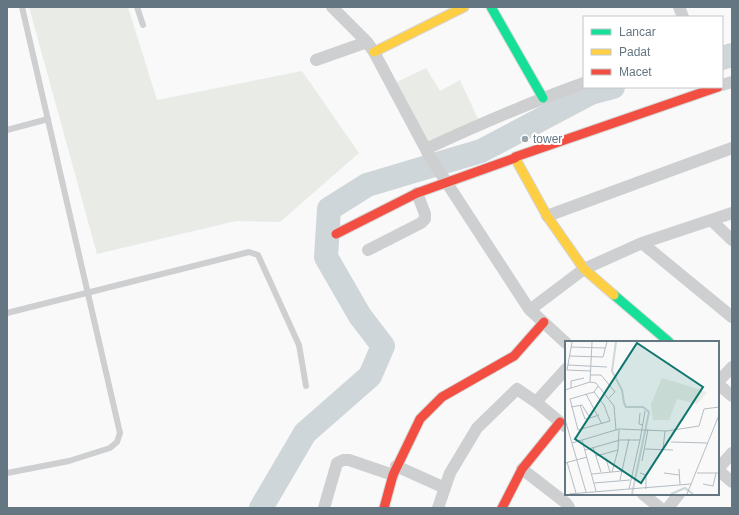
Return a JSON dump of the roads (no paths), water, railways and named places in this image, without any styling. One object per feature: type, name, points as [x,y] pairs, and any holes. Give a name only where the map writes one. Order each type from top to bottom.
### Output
[{"type":"street","points":[[332,7],[370,47],[428,153],[529,309],[565,342]]},
{"type":"street","points":[[316,60],[370,47],[464,7]]},
{"type":"street","points":[[491,7],[543,98]]},
{"type":"street","points":[[428,153],[488,120],[583,83]]},
{"type":"street","points":[[336,234],[417,193],[447,184],[515,157],[715,88]]},
{"type":"street","points":[[546,216],[732,148]]},
{"type":"street","points":[[515,157],[546,216],[584,269],[668,341]]},
{"type":"street","points":[[368,250],[421,223],[425,219],[425,214],[417,193]]},
{"type":"street","points":[[529,309],[584,269],[642,243],[732,213]]},
{"type":"street","points":[[711,220],[732,240]]},
{"type":"street","points":[[642,243],[732,317]]},
{"type":"street","points":[[384,508],[395,471],[420,419],[442,397],[514,356],[544,322]]},
{"type":"street","points":[[719,382],[732,367]]},
{"type":"street","points":[[536,402],[565,370]]},
{"type":"street","points":[[719,384],[732,396]]},
{"type":"street","points":[[438,508],[450,473],[478,428],[517,389],[536,402],[563,425],[522,469],[502,508]]},
{"type":"street","points":[[719,468],[732,452]]},
{"type":"street","points":[[324,508],[337,463],[343,460],[349,460],[395,471],[445,488]]},
{"type":"street","points":[[522,469],[569,508]]},
{"type":"street","points":[[719,470],[732,482]]},
{"type":"street","points":[[644,495],[660,508]]},
{"type":"street","points":[[668,508],[678,495]]},
{"type":"lane","points":[[7,473],[69,461],[110,448],[117,442],[120,433],[89,292],[22,7]]},
{"type":"lane","points":[[137,7],[143,25]]},
{"type":"lane","points":[[7,130],[48,119]]},
{"type":"lane","points":[[7,313],[254,252],[258,255],[299,346],[306,386]]},
{"type":"waterway","points":[[723,58],[732,55]]},
{"type":"waterway","points":[[261,508],[305,433],[370,376],[383,346],[360,316],[326,257],[329,209],[367,185],[481,151],[591,93],[609,88]]},
{"type":"place","name":"tower","points":[[525,139]]}]
